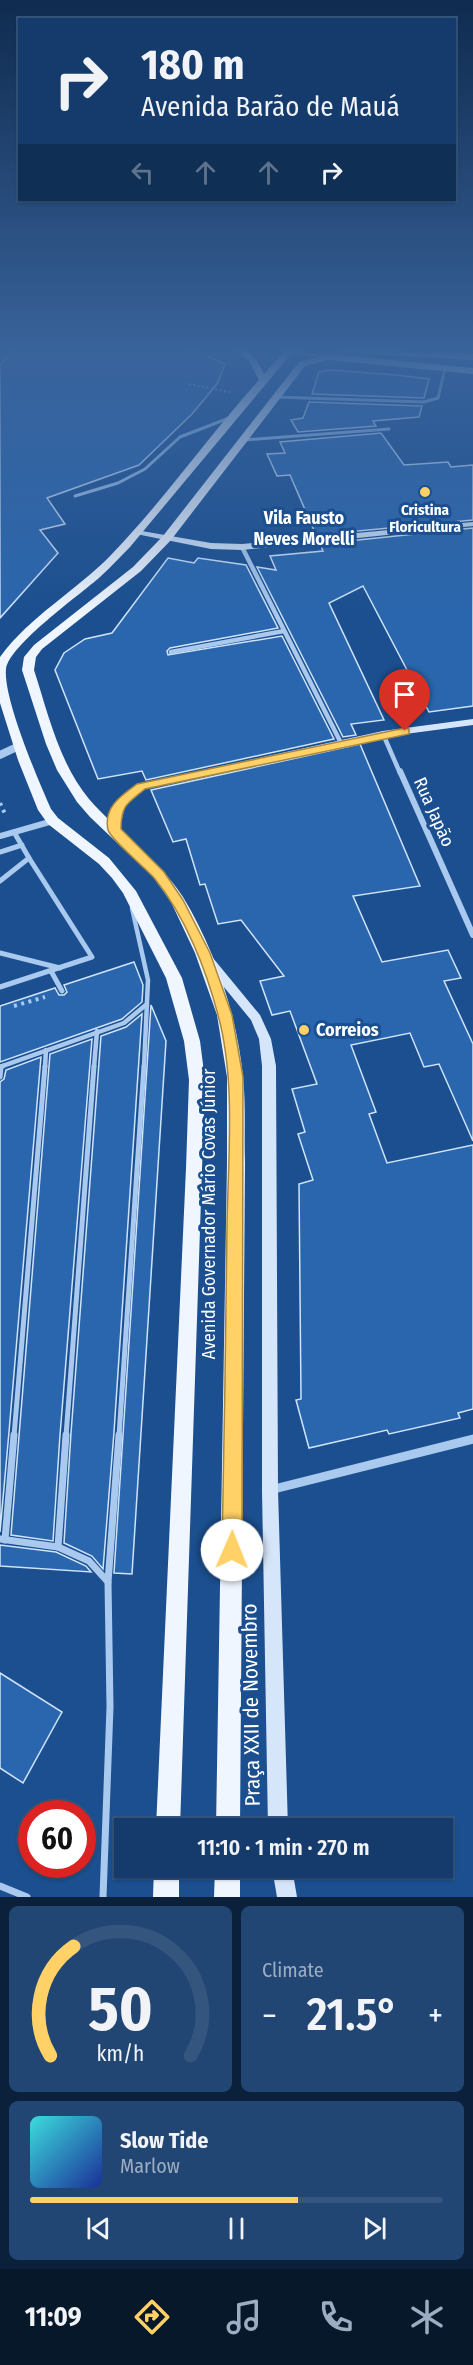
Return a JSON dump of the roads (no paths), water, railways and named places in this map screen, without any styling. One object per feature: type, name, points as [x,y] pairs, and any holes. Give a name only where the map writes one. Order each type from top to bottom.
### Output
[{"type":"main road","name":"Avenida Governador Mário Covas Júnior","points":[[168,1818],[197,1080],[192,1041],[174,978],[129,891],[104,861],[53,821],[36,792],[17,747],[0,691],[0,669],[11,650],[33,627],[100,571],[224,438]]},
{"type":"main road","points":[[215,473],[214,463],[229,438]]},
{"type":"main road","name":"Avenida Governador Mário Covas Júnior","points":[[228,1818],[236,1126],[235,1077],[225,1015],[203,953],[177,900],[159,875],[82,799],[64,770],[52,744],[28,670],[30,657],[38,647],[137,569],[167,538],[243,438]]},
{"type":"main road","points":[[136,532],[211,546],[242,547],[473,524]]},
{"type":"main road","points":[[115,831],[115,814],[119,804],[142,786],[383,734],[473,722]]},
{"type":"main road","name":"Praça XXII de Novembro","points":[[203,953],[256,1018],[265,1039],[269,1066],[270,1490],[278,1818]]},
{"type":"main road","points":[[166,1897],[167,1878]]},
{"type":"main road","points":[[227,1897],[228,1878]]},
{"type":"main road","points":[[284,1878],[287,1897]]},
{"type":"street","points":[[242,547],[341,743]]},
{"type":"street","points":[[171,652],[284,631]]},
{"type":"street","name":"Rua Japão","points":[[383,734],[473,935]]},
{"type":"street","points":[[0,755],[17,747]]},
{"type":"street","points":[[0,836],[53,821]]},
{"type":"street","points":[[0,987],[92,957],[14,832]]},
{"type":"street","points":[[0,852],[22,846]]},
{"type":"street","points":[[0,881],[29,858]]},
{"type":"street","points":[[0,953],[60,968]]},
{"type":"street","points":[[51,971],[62,991]]},
{"type":"street","points":[[270,1490],[473,1439]]},
{"type":"lane","points":[[75,496],[118,483],[145,469],[178,438]]},
{"type":"lane","points":[[241,440],[274,438]]},
{"type":"lane","points":[[103,1897],[110,1707],[108,1582],[141,1127],[148,980],[129,891]]},
{"type":"lane","points":[[0,1077],[1,1067],[124,1023],[147,1004]]},
{"type":"lane","points":[[58,1546],[97,1032]]},
{"type":"lane","points":[[46,1050],[3,1539],[58,1546],[89,1561],[108,1582]]},
{"type":"lane","points":[[0,1886],[27,1897]]},
{"type":"place","name":"Cristina Floricultura","points":[[425,492]]},
{"type":"place","name":"Correios","points":[[304,1030]]},
{"type":"district","name":"Vila Fausto Neves Morelli","points":[[304,528]]}]
